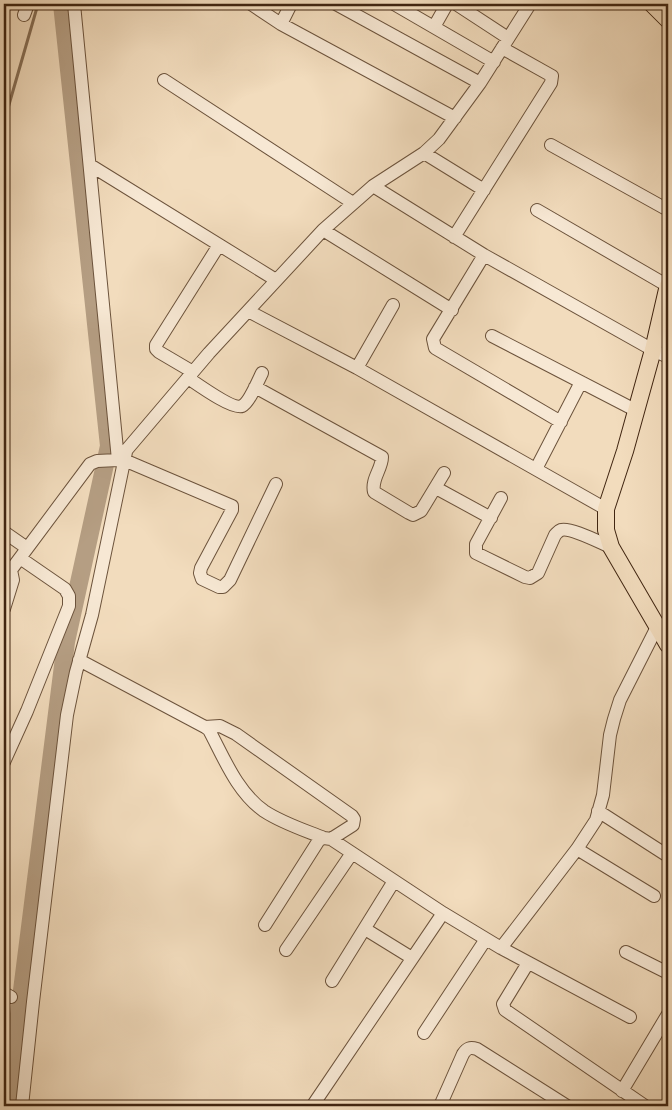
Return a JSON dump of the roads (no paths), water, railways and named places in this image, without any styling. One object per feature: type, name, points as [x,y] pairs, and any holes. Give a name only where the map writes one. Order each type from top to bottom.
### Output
[{"type":"main road","points":[[652,4],[668,20]]},
{"type":"main road","points":[[668,286],[666,305],[606,509],[606,530],[611,548],[668,645]]},
{"type":"street","points":[[22,1106],[32,1002],[66,723],[79,660],[92,615],[116,458],[74,4]]},
{"type":"street","points":[[251,4],[281,24],[455,118]]},
{"type":"street","points":[[281,24],[291,4]]},
{"type":"street","points":[[336,4],[480,83]]},
{"type":"street","points":[[394,4],[494,62]]},
{"type":"street","points":[[434,27],[447,4]]},
{"type":"street","points":[[454,236],[551,83],[552,76],[505,43],[456,4]]},
{"type":"street","points":[[4,609],[12,580],[8,572],[90,464],[116,458],[323,230],[373,186],[424,153],[439,140],[494,62],[529,4]]},
{"type":"street","points":[[164,80],[353,203]]},
{"type":"street","points":[[551,145],[668,210]]},
{"type":"street","points":[[424,153],[484,190]]},
{"type":"street","points":[[90,165],[276,280]]},
{"type":"street","points":[[373,186],[484,255],[668,357]]},
{"type":"street","points":[[537,210],[668,286]]},
{"type":"street","points":[[323,230],[452,310]]},
{"type":"street","points":[[218,245],[156,345],[156,349],[230,404],[239,407],[248,401],[262,374]]},
{"type":"street","points":[[484,255],[433,339],[435,348],[561,422]]},
{"type":"street","points":[[357,368],[393,305]]},
{"type":"street","points":[[248,311],[357,368],[606,509]]},
{"type":"street","points":[[492,336],[635,410]]},
{"type":"street","points":[[536,469],[581,382]]},
{"type":"street","points":[[255,387],[382,456],[381,466],[374,481],[374,492],[409,514],[417,514],[421,511],[444,473]]},
{"type":"street","points":[[116,458],[232,506],[232,510],[200,573],[202,579],[218,587],[223,587],[230,580],[276,484]]},
{"type":"street","points":[[436,488],[491,518]]},
{"type":"street","points":[[501,498],[476,544],[476,553],[530,578],[538,573],[558,531],[562,529],[611,548]]},
{"type":"street","points":[[4,532],[24,553],[66,589],[69,596],[69,606],[4,762]]},
{"type":"street","points":[[501,948],[577,849],[596,820],[603,795],[610,735],[620,700],[657,627]]},
{"type":"street","points":[[79,660],[209,730],[235,779],[259,807],[282,821],[328,838],[443,913],[501,948],[630,1017]]},
{"type":"street","points":[[205,727],[220,726],[236,734],[354,819],[353,825],[328,838],[319,840],[265,925]]},
{"type":"street","points":[[598,811],[668,856]]},
{"type":"street","points":[[577,849],[654,896]]},
{"type":"street","points":[[286,950],[352,853]]},
{"type":"street","points":[[332,981],[394,881]]},
{"type":"street","points":[[313,1105],[443,913]]},
{"type":"street","points":[[365,929],[412,958]]},
{"type":"street","points":[[424,1033],[486,939]]},
{"type":"street","points":[[626,952],[668,973]]},
{"type":"street","points":[[528,963],[503,1004],[505,1010],[645,1106]]},
{"type":"street","points":[[622,1091],[668,1014]]},
{"type":"street","points":[[440,1106],[463,1054],[471,1048],[477,1049],[568,1106]]},
{"type":"waterway","points":[[4,122],[38,4]]},
{"type":"waterway","points":[[12,1106],[16,1038],[66,642],[109,446],[62,4]]}]
